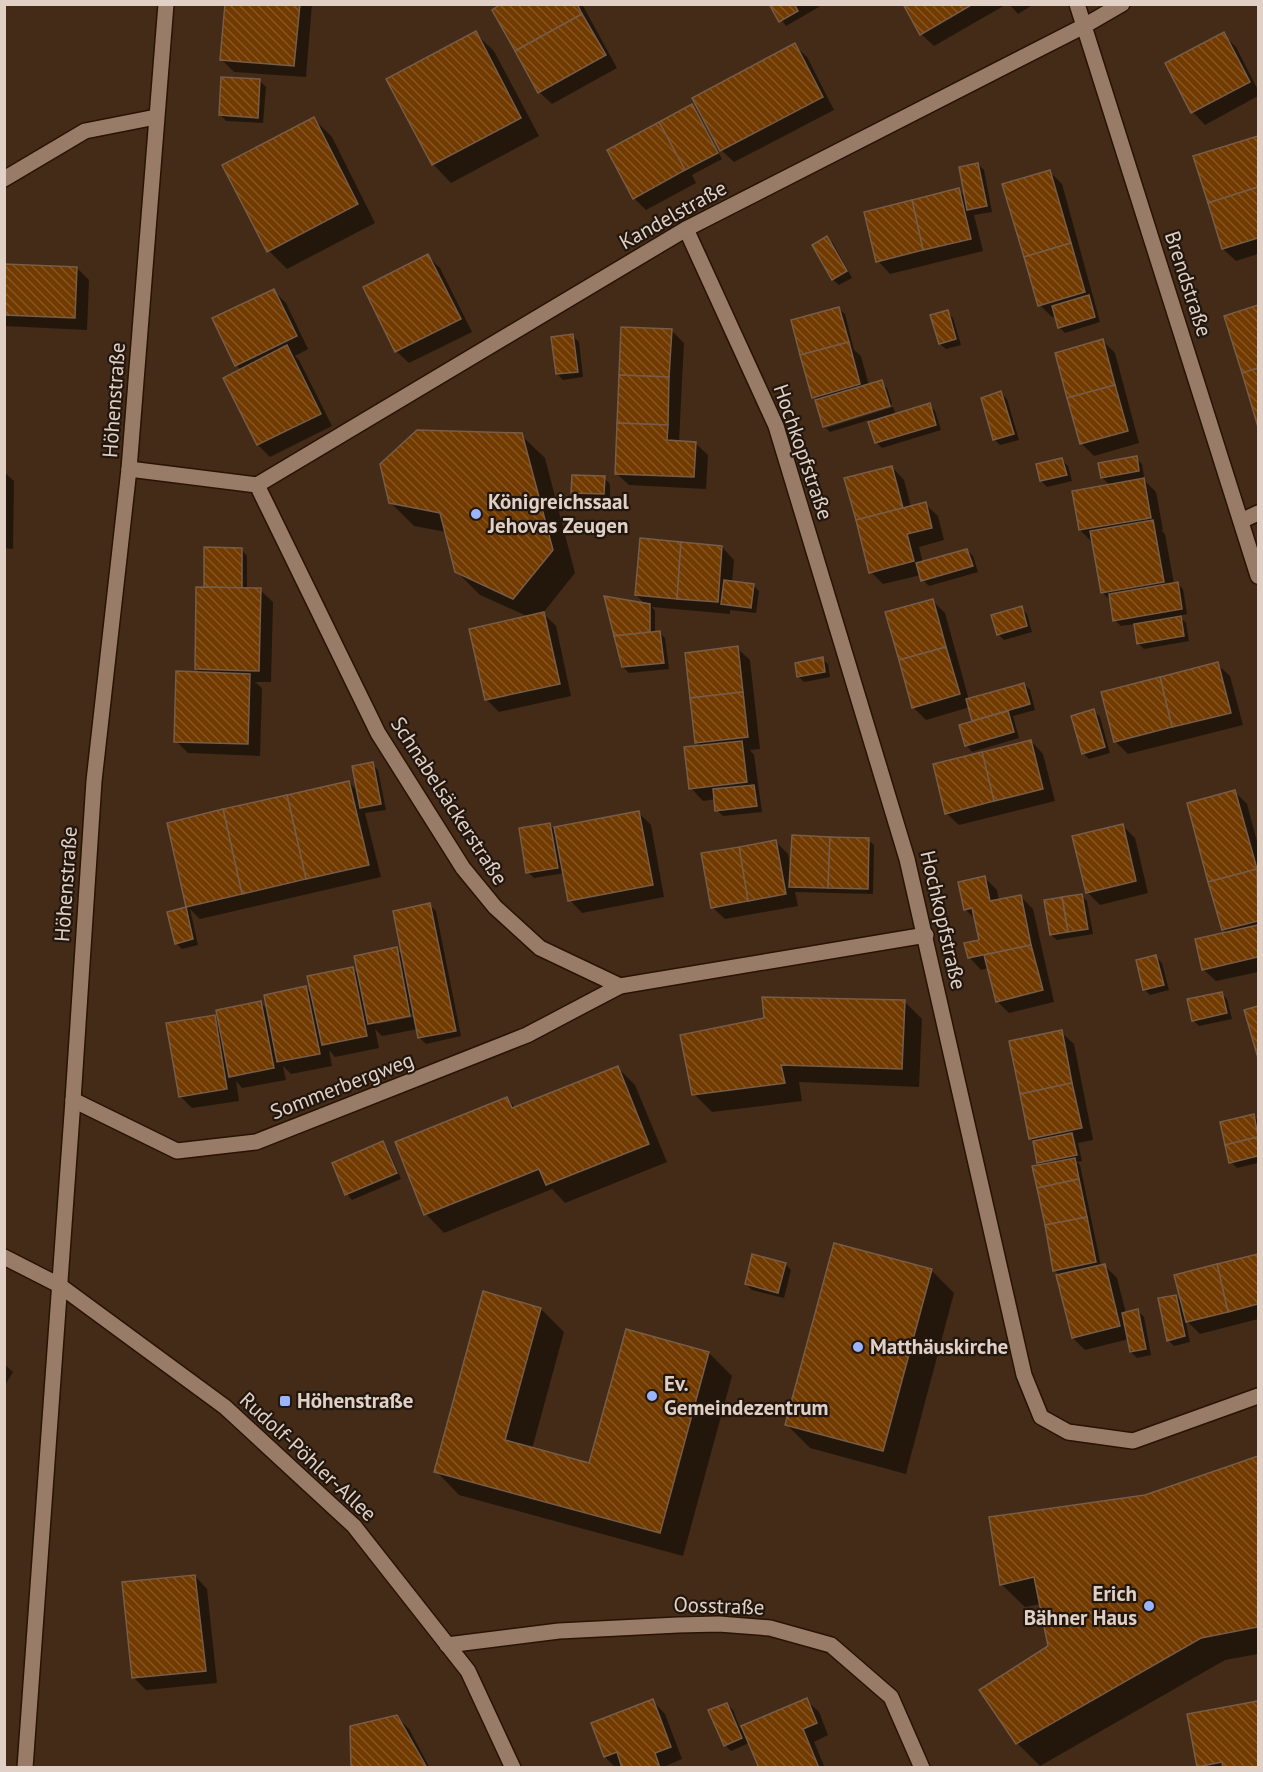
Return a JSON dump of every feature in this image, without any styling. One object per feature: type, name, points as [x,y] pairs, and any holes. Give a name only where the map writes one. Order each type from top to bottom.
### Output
[{"type":"street","name":"Höhenstraße","points":[[25,1767],[94,781],[129,469],[166,4]]},
{"type":"street","name":"Brendstraße","points":[[1077,4],[1258,576]]},
{"type":"street","name":"Kandelstraße","points":[[257,485],[686,229],[1084,27],[1122,4]]},
{"type":"street","points":[[4,179],[85,131],[156,117]]},
{"type":"street","name":"Hochkopfstraße","points":[[686,229],[776,426],[907,859],[1024,1376],[1041,1417],[1068,1432],[1133,1441],[1258,1396]]},
{"type":"street","points":[[129,469],[257,485]]},
{"type":"street","name":"Schnabelsäckerstraße","points":[[257,485],[378,733],[463,868],[495,907],[540,948],[620,986]]},
{"type":"street","points":[[1241,521],[1258,513]]},
{"type":"street","points":[[620,986],[926,935]]},
{"type":"street","name":"Sommerbergweg","points":[[73,1100],[177,1151],[255,1142],[527,1035],[620,986]]},
{"type":"street","name":"Rudolf-Pöhler-Allee","points":[[4,1257],[59,1286],[225,1407],[354,1526],[468,1671],[513,1767]]},
{"type":"street","name":"Oosstraße","points":[[447,1644],[559,1631],[678,1625],[719,1624],[770,1628],[831,1645],[891,1697],[922,1767]]},
{"type":"building","points":[[225,4],[300,4],[294,66],[220,60]]},
{"type":"building","points":[[501,4],[577,4],[582,14],[515,51],[492,10]]},
{"type":"building","points":[[769,4],[794,4],[798,11],[779,22]]},
{"type":"building","points":[[903,4],[973,4],[920,35]]},
{"type":"building","points":[[582,14],[606,55],[538,93],[515,51]]},
{"type":"building","points":[[476,31],[521,118],[432,165],[386,79]]},
{"type":"building","points":[[1224,32],[1250,82],[1191,113],[1165,63]]},
{"type":"building","points":[[795,43],[823,97],[720,151],[692,98]]},
{"type":"building","points":[[221,77],[260,79],[258,118],[219,115]]},
{"type":"building","points":[[692,104],[718,153],[685,170],[659,122]]},
{"type":"building","points":[[314,117],[358,204],[267,252],[222,165]]},
{"type":"building","points":[[659,122],[685,170],[633,199],[607,150]]},
{"type":"building","points":[[1258,136],[1258,187],[1208,203],[1193,156]]},
{"type":"building","points":[[978,163],[987,206],[967,210],[959,167]]},
{"type":"building","points":[[1050,170],[1071,243],[1024,257],[1002,184]]},
{"type":"building","points":[[1258,187],[1258,238],[1222,249],[1208,203]]},
{"type":"building","points":[[959,188],[971,239],[923,250],[912,200]]},
{"type":"building","points":[[912,200],[923,250],[876,262],[864,212]]},
{"type":"building","points":[[827,236],[847,271],[832,280],[812,245]]},
{"type":"building","points":[[1071,243],[1085,292],[1038,306],[1024,257]]},
{"type":"building","points":[[428,254],[461,319],[395,352],[363,287]]},
{"type":"building","points":[[4,264],[77,267],[75,318],[4,315]]},
{"type":"building","points":[[274,289],[297,336],[235,366],[212,318]]},
{"type":"building","points":[[1089,295],[1095,317],[1058,328],[1052,306]]},
{"type":"building","points":[[1258,305],[1258,368],[1242,373],[1224,316]]},
{"type":"building","points":[[839,307],[849,342],[800,355],[791,320]]},
{"type":"building","points":[[948,310],[956,339],[939,344],[930,315]]},
{"type":"building","points":[[621,327],[672,329],[669,377],[619,375]]},
{"type":"building","points":[[573,334],[578,372],[556,374],[551,337]]},
{"type":"building","points":[[1103,339],[1115,385],[1067,398],[1055,353]]},
{"type":"building","points":[[849,342],[860,384],[812,398],[800,355]]},
{"type":"building","points":[[287,345],[321,414],[257,445],[223,378]]},
{"type":"building","points":[[1258,368],[1258,427],[1242,373]]},
{"type":"building","points":[[619,375],[669,377],[668,425],[617,423]]},
{"type":"building","points":[[882,380],[890,406],[823,427],[815,400]]},
{"type":"building","points":[[1115,385],[1128,431],[1080,444],[1067,398]]},
{"type":"building","points":[[1001,391],[1014,434],[993,440],[981,398]]},
{"type":"building","points":[[930,403],[936,425],[875,443],[868,422]]},
{"type":"building","points":[[617,423],[668,425],[667,440],[696,442],[694,477],[615,474]]},
{"type":"building","points":[[417,430],[522,433],[553,550],[513,599],[455,572],[440,513],[389,503],[380,464]]},
{"type":"building","points":[[1137,456],[1139,471],[1101,478],[1098,463]]},
{"type":"building","points":[[1062,458],[1067,475],[1040,481],[1036,464]]},
{"type":"building","points":[[892,466],[903,508],[856,520],[844,478]]},
{"type":"building","points":[[572,475],[605,476],[604,494],[571,493]]},
{"type":"building","points":[[1144,478],[1151,518],[1079,530],[1072,491]]},
{"type":"building","points":[[926,502],[932,528],[907,534],[914,561],[869,573],[856,520]]},
{"type":"building","points":[[1153,520],[1164,582],[1101,593],[1090,531]]},
{"type":"building","points":[[640,538],[681,542],[677,599],[635,595]]},
{"type":"building","points":[[681,542],[722,546],[718,602],[677,599]]},
{"type":"building","points":[[204,547],[242,548],[242,588],[204,587]]},
{"type":"building","points":[[967,549],[973,566],[921,581],[916,563]]},
{"type":"building","points":[[724,580],[754,584],[751,608],[721,604]]},
{"type":"building","points":[[1178,582],[1182,609],[1113,621],[1109,594]]},
{"type":"building","points":[[196,587],[261,588],[259,671],[195,669]]},
{"type":"building","points":[[604,596],[650,604],[650,632],[614,636]]},
{"type":"building","points":[[933,599],[946,647],[899,660],[885,612]]},
{"type":"building","points":[[1022,606],[1027,626],[997,635],[991,615]]},
{"type":"building","points":[[544,612],[560,684],[485,700],[469,629]]},
{"type":"building","points":[[1181,616],[1184,636],[1137,644],[1134,624]]},
{"type":"building","points":[[660,631],[664,663],[622,667],[614,636]]},
{"type":"building","points":[[738,646],[743,692],[690,698],[685,653]]},
{"type":"building","points":[[946,647],[960,694],[912,708],[899,660]]},
{"type":"building","points":[[823,657],[825,672],[797,677],[795,663]]},
{"type":"building","points":[[1218,662],[1231,713],[1172,727],[1160,677]]},
{"type":"building","points":[[176,671],[250,674],[248,744],[174,742]]},
{"type":"building","points":[[1160,677],[1172,727],[1114,742],[1101,692]]},
{"type":"building","points":[[1024,683],[1030,704],[972,721],[966,699]]},
{"type":"building","points":[[743,692],[748,737],[695,743],[690,698]]},
{"type":"building","points":[[1094,709],[1105,747],[1082,754],[1071,716]]},
{"type":"building","points":[[1008,711],[1014,732],[965,746],[959,725]]},
{"type":"building","points":[[1031,740],[1043,789],[994,801],[982,752]]},
{"type":"building","points":[[742,741],[747,782],[689,789],[684,747]]},
{"type":"building","points":[[982,752],[994,801],[945,814],[933,764]]},
{"type":"building","points":[[373,762],[381,804],[360,808],[352,766]]},
{"type":"building","points":[[349,781],[369,865],[306,879],[287,795]]},
{"type":"building","points":[[754,785],[757,806],[715,811],[713,789]]},
{"type":"building","points":[[1235,790],[1257,869],[1208,882],[1187,803]]},
{"type":"building","points":[[287,795],[306,879],[242,894],[223,809]]},
{"type":"building","points":[[223,809],[242,894],[186,907],[167,823]]},
{"type":"building","points":[[639,811],[653,885],[568,901],[554,827]]},
{"type":"building","points":[[550,823],[558,868],[526,873],[519,828]]},
{"type":"building","points":[[1123,824],[1136,881],[1086,893],[1072,836]]},
{"type":"building","points":[[792,835],[830,837],[828,888],[789,887]]},
{"type":"building","points":[[830,837],[869,838],[868,889],[828,888]]},
{"type":"building","points":[[776,840],[786,894],[748,901],[739,847]]},
{"type":"building","points":[[739,847],[748,901],[711,908],[701,853]]},
{"type":"building","points":[[1257,869],[1258,921],[1222,930],[1208,882]]},
{"type":"building","points":[[985,876],[990,901],[1021,895],[1031,945],[968,958],[964,943],[979,940],[972,908],[964,910],[958,882]]},
{"type":"building","points":[[1082,894],[1088,929],[1068,932],[1062,897]]},
{"type":"building","points":[[1062,897],[1068,932],[1050,935],[1044,900]]},
{"type":"building","points":[[430,903],[456,1031],[418,1038],[393,911]]},
{"type":"building","points":[[186,907],[193,939],[175,944],[167,912]]},
{"type":"building","points":[[1258,925],[1258,957],[1202,970],[1195,939]]},
{"type":"building","points":[[1031,945],[1043,990],[996,1002],[984,955]]},
{"type":"building","points":[[397,947],[410,1016],[368,1024],[354,956]]},
{"type":"building","points":[[1156,955],[1164,985],[1143,990],[1136,960]]},
{"type":"building","points":[[353,967],[367,1036],[322,1045],[307,976]]},
{"type":"building","points":[[306,986],[320,1054],[277,1062],[264,995]]},
{"type":"building","points":[[1222,992],[1227,1013],[1192,1021],[1187,999]]},
{"type":"building","points":[[762,997],[905,1000],[902,1069],[781,1065],[785,1083],[692,1095],[680,1035],[764,1018]]},
{"type":"building","points":[[261,1001],[274,1068],[229,1077],[216,1010]]},
{"type":"building","points":[[1258,1006],[1258,1058],[1244,1010]]},
{"type":"building","points":[[215,1015],[227,1089],[179,1097],[166,1023]]},
{"type":"building","points":[[1062,1030],[1072,1083],[1020,1094],[1009,1041]]},
{"type":"building","points":[[618,1066],[649,1144],[546,1185],[539,1169],[424,1215],[395,1142],[507,1097],[512,1108]]},
{"type":"building","points":[[1072,1083],[1082,1128],[1029,1139],[1020,1094]]},
{"type":"building","points":[[1254,1114],[1258,1137],[1225,1145],[1220,1122]]},
{"type":"building","points":[[1072,1133],[1077,1155],[1037,1163],[1033,1141]]},
{"type":"building","points":[[1258,1137],[1258,1156],[1229,1163],[1225,1145]]},
{"type":"building","points":[[383,1141],[397,1173],[345,1195],[332,1163]]},
{"type":"building","points":[[1075,1158],[1079,1179],[1037,1188],[1032,1166]]},
{"type":"building","points":[[1079,1179],[1087,1217],[1045,1225],[1037,1188]]},
{"type":"building","points":[[1087,1217],[1096,1262],[1053,1271],[1045,1225]]},
{"type":"building","name":"Matthäuskirche","points":[[834,1243],[932,1269],[883,1451],[785,1425]]},
{"type":"building","points":[[752,1254],[786,1263],[778,1293],[745,1284]]},
{"type":"building","points":[[1258,1254],[1258,1304],[1228,1312],[1217,1264]]},
{"type":"building","points":[[1105,1264],[1120,1326],[1072,1338],[1056,1275]]},
{"type":"building","points":[[1217,1264],[1228,1312],[1186,1322],[1174,1275]]},
{"type":"building","name":"Ev. Gemeindezentrum","points":[[483,1291],[541,1308],[505,1440],[589,1463],[626,1329],[709,1352],[660,1533],[434,1472]]},
{"type":"building","points":[[1176,1295],[1185,1336],[1167,1341],[1158,1298]]},
{"type":"building","points":[[1138,1309],[1146,1349],[1130,1352],[1122,1313]]},
{"type":"building","name":"Erich Bähner Haus","points":[[1258,1456],[1258,1627],[1201,1638],[1016,1744],[979,1690],[1048,1646],[1034,1577],[1000,1585],[989,1517],[1145,1495]]},
{"type":"building","points":[[195,1575],[206,1671],[132,1678],[122,1582]]},
{"type":"building","points":[[807,1698],[817,1723],[803,1729],[819,1768],[759,1768],[741,1726]]},
{"type":"building","points":[[653,1699],[671,1747],[655,1753],[660,1768],[622,1768],[617,1752],[604,1757],[591,1723]]},
{"type":"building","points":[[1258,1701],[1258,1768],[1223,1768],[1222,1762],[1197,1767],[1187,1714]]},
{"type":"building","points":[[727,1703],[742,1738],[724,1746],[708,1710]]},
{"type":"building","points":[[397,1715],[427,1768],[351,1768],[350,1726]]},
{"type":"place","name":"Königreichssaal Jehovas Zeugen","points":[[476,514]]},
{"type":"place","name":"Matthäuskirche","points":[[858,1347]]},
{"type":"place","name":"Ev. Gemeindezentrum","points":[[652,1396]]},
{"type":"place","name":"Höhenstraße","points":[[285,1401]]},
{"type":"place","name":"Erich Bähner Haus","points":[[1149,1606]]}]
